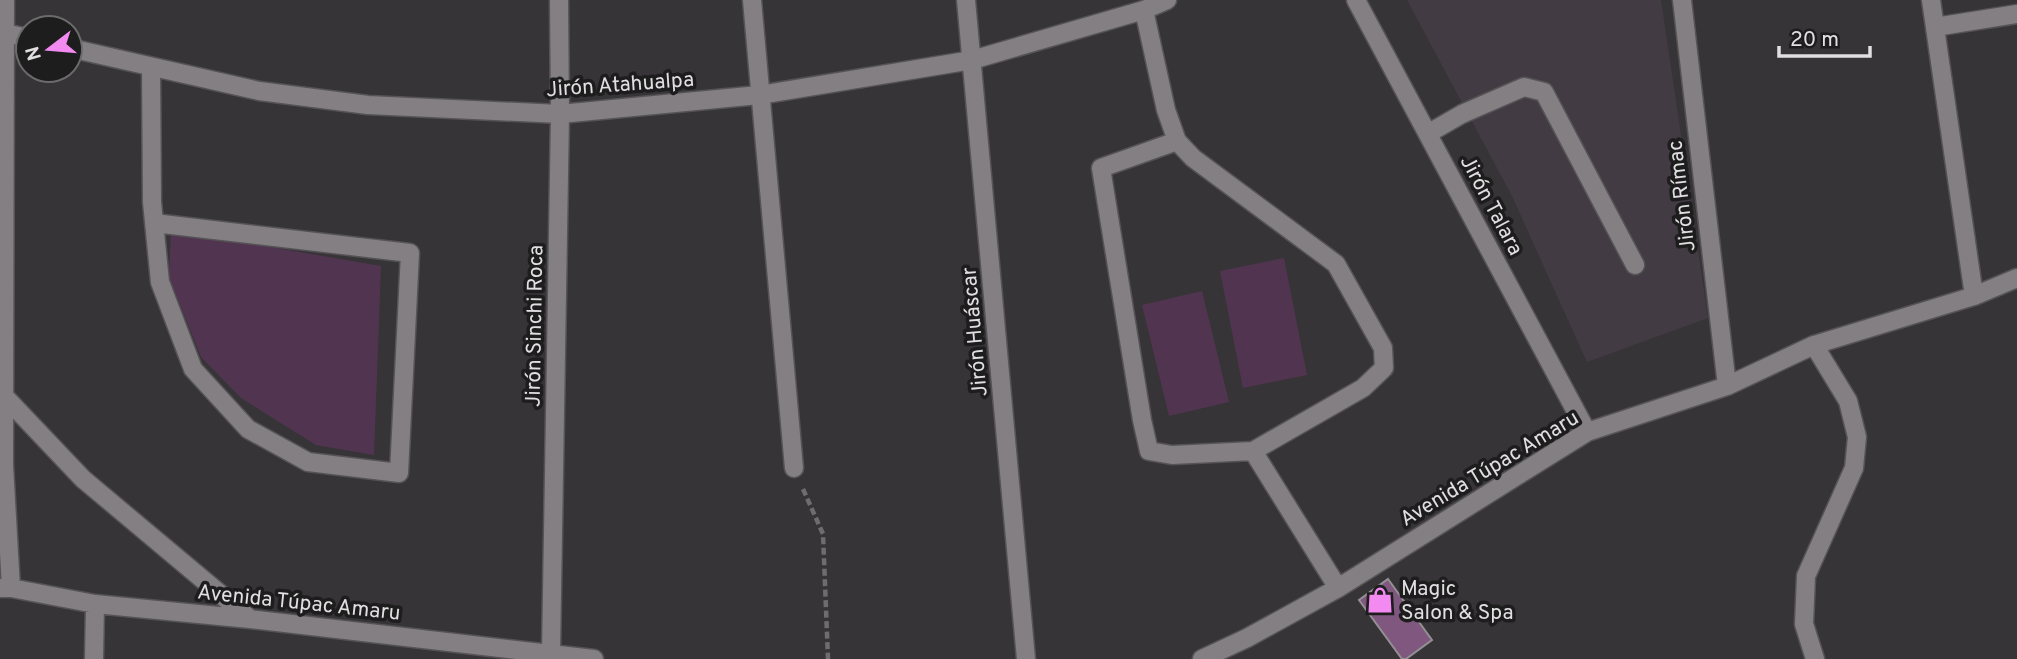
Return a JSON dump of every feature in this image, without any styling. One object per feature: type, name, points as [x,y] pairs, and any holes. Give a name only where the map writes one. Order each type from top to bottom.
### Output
[{"type":"street","points":[[5,0],[6,398],[2,465],[5,588]]},
{"type":"street","name":"Jirón Sinchi Roca","points":[[551,653],[560,114],[559,0]]},
{"type":"street","points":[[752,0],[794,468]]},
{"type":"street","name":"Jirón Huáscar","points":[[966,0],[1026,659]]},
{"type":"street","name":"Jirón Atahualpa","points":[[84,51],[259,91],[368,105],[560,114],[759,95],[972,60],[1144,10],[1167,0]]},
{"type":"street","name":"Jirón Talara","points":[[1356,0],[1587,432]]},
{"type":"street","name":"Jirón Rímac","points":[[1682,0],[1727,386]]},
{"type":"street","points":[[1931,0],[1974,296]]},
{"type":"street","points":[[1144,10],[1166,110],[1177,141],[1193,158],[1336,264],[1383,348],[1384,368],[1363,388],[1253,451],[1172,455],[1149,451],[1101,168],[1177,141]]},
{"type":"street","points":[[1935,27],[2017,14]]},
{"type":"street","points":[[151,68],[154,223],[160,282],[193,369],[248,429],[308,462],[399,473],[410,253],[154,223]]},
{"type":"street","points":[[1429,133],[1462,114],[1524,87],[1544,92],[1634,265]]},
{"type":"street","name":"Avenida Túpac Amaru","points":[[1202,659],[1247,638],[1338,588],[1587,432],[1727,386],[1814,345],[1974,296],[2017,278]]},
{"type":"street","points":[[1814,345],[1848,401],[1857,436],[1854,468],[1806,576],[1804,624],[1815,659]]},
{"type":"street","points":[[6,398],[83,479],[250,619]]},
{"type":"street","points":[[1253,451],[1338,588]]},
{"type":"street","name":"Avenida Túpac Amaru","points":[[5,588],[95,604],[594,659]]},
{"type":"street","points":[[94,659],[95,604]]},
{"type":"path","points":[[794,468],[823,534],[828,659]]},
{"type":"shaded area","points":[[1407,0],[1661,0],[1708,318],[1587,362],[1512,196]]},
{"type":"shaded area","points":[[171,230],[381,266],[374,455],[316,445],[241,398],[201,357],[169,277]]},
{"type":"shaded area","points":[[1284,258],[1307,375],[1243,388],[1220,271]]},
{"type":"shaded area","points":[[1202,291],[1229,402],[1169,416],[1142,305]]},
{"type":"building","points":[[1388,579],[1432,640],[1406,659],[1402,659],[1359,600]]},
{"type":"place","name":"Magic Salon & Spa","points":[[1380,600]]}]
